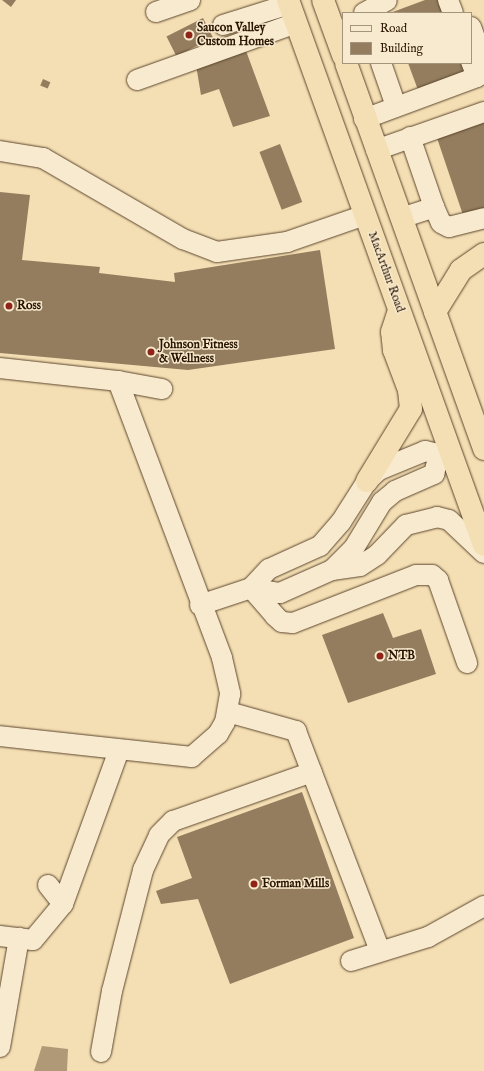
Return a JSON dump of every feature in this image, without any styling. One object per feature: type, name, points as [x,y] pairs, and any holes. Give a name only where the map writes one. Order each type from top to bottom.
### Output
[{"type":"highway","points":[[323,0],[338,22],[342,48]]},
{"type":"highway","name":"MacArthur Road","points":[[292,9],[399,310],[444,451],[484,545]]},
{"type":"highway","points":[[346,64],[364,119],[483,440],[444,451]]},
{"type":"highway","points":[[435,312],[461,270],[484,254]]},
{"type":"highway","points":[[366,481],[411,409],[409,390],[394,350],[392,332],[399,310]]},
{"type":"lane","points":[[156,12],[190,0]]},
{"type":"lane","points":[[366,12],[387,0]]},
{"type":"lane","points":[[448,0],[453,12]]},
{"type":"lane","points":[[461,0],[466,12]]},
{"type":"lane","points":[[224,25],[292,9]]},
{"type":"lane","points":[[137,80],[292,9]]},
{"type":"lane","points":[[364,119],[479,69],[472,32]]},
{"type":"lane","points":[[381,64],[396,106]]},
{"type":"lane","points":[[376,150],[484,112]]},
{"type":"lane","points":[[410,137],[441,223],[449,227],[484,218]]},
{"type":"lane","points":[[0,151],[43,158],[183,239],[217,252],[287,242],[366,215]]},
{"type":"lane","points":[[401,218],[434,206]]},
{"type":"lane","points":[[0,368],[118,381],[162,389]]},
{"type":"lane","points":[[0,736],[192,757],[218,734],[228,712],[227,676],[118,381]]},
{"type":"lane","points":[[200,605],[251,588],[269,569],[308,554],[330,537],[366,481],[379,470],[425,451],[444,451],[434,474],[395,491],[382,502],[354,548],[332,570],[280,593],[251,588]]},
{"type":"lane","points":[[332,570],[347,570],[360,566],[377,555],[406,525],[437,517],[453,524],[484,553]]},
{"type":"lane","points":[[251,588],[282,622],[293,623],[416,575],[432,575],[438,580],[467,663]]},
{"type":"lane","points":[[228,712],[296,731],[380,951]]},
{"type":"lane","points":[[0,1047],[9,937],[33,940],[63,904],[119,750]]},
{"type":"lane","points":[[101,1052],[112,991],[142,870],[159,835],[173,821],[312,772]]},
{"type":"lane","points":[[48,885],[63,904]]},
{"type":"lane","points":[[351,961],[428,937],[484,906]]},
{"type":"shaded area","points":[[42,1046],[68,1049],[67,1071],[34,1071]]},
{"type":"building","points":[[2,0],[16,0],[11,7]]},
{"type":"building","points":[[425,0],[443,0],[448,12],[393,12]]},
{"type":"building","name":"Saucon Valley Custom Homes","points":[[203,18],[213,38],[176,56],[166,37]]},
{"type":"building","points":[[245,48],[270,116],[233,127],[219,89],[201,95],[196,65]]},
{"type":"building","points":[[408,64],[466,64],[469,71],[418,90]]},
{"type":"building","points":[[43,79],[50,82],[48,89],[40,85]]},
{"type":"building","points":[[484,121],[484,208],[463,215],[437,138]]},
{"type":"building","points":[[280,144],[302,202],[282,210],[259,152]]},
{"type":"building","points":[[0,192],[30,195],[22,260],[100,267],[99,273],[175,282],[174,273],[320,250],[335,349],[188,370],[0,353]]},
{"type":"building","name":"NTB","points":[[383,613],[393,638],[421,629],[436,674],[348,703],[322,635]]},
{"type":"building","name":"Forman Mills","points":[[302,792],[354,938],[230,984],[198,899],[161,904],[156,891],[192,878],[177,837]]},
{"type":"place","name":"Saucon Valley Custom Homes","points":[[189,35]]},
{"type":"place","name":"Ross","points":[[9,306]]},
{"type":"place","name":"Johnson Fitness & Wellness","points":[[151,352]]},
{"type":"place","name":"NTB","points":[[380,656]]},
{"type":"place","name":"Forman Mills","points":[[254,884]]}]
